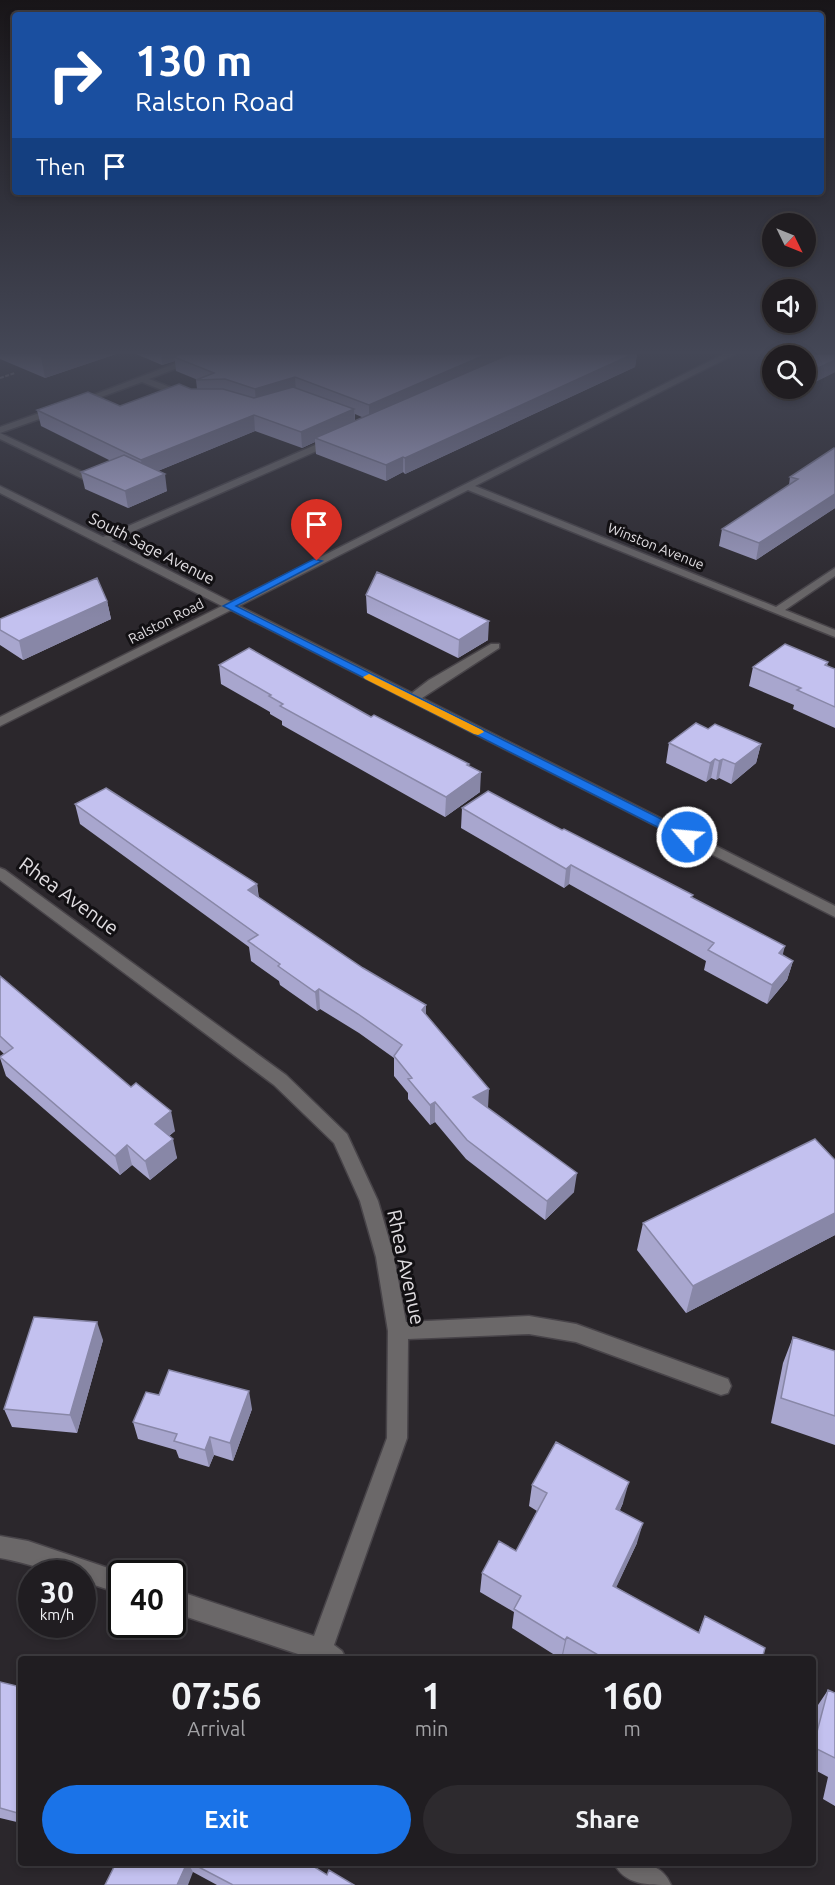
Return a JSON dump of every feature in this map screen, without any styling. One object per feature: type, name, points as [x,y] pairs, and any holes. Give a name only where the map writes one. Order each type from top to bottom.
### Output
[{"type":"street","points":[[13,442],[86,477]]},
{"type":"street","points":[[102,541],[331,442]]},
{"type":"street","name":"Ralston Road","points":[[0,722],[554,442]]},
{"type":"street","name":"Winston Avenue","points":[[466,486],[835,634]]},
{"type":"street","name":"South Sage Avenue","points":[[1,490],[835,912]]},
{"type":"street","points":[[777,611],[835,571]]},
{"type":"street","points":[[412,699],[432,684],[495,646]]},
{"type":"street","name":"Rhea Avenue","points":[[0,873],[280,1080],[341,1139],[369,1201],[385,1257],[398,1331],[397,1438],[327,1655]]},
{"type":"street","points":[[398,1331],[529,1325],[576,1333],[721,1386]]},
{"type":"street","points":[[0,1547],[28,1552],[108,1578]]},
{"type":"street","points":[[186,1605],[327,1655]]},
{"type":"street","points":[[631,1866],[658,1885]]},
{"type":"building","points":[[103,442],[186,442],[141,460]]},
{"type":"building","points":[[325,442],[440,442],[386,465]]},
{"type":"building","points":[[834,448],[835,494],[759,543],[722,529],[798,479],[790,477]]},
{"type":"building","points":[[124,455],[165,474],[125,491],[81,472]]},
{"type":"building","points":[[377,572],[489,621],[459,640],[366,595]]},
{"type":"building","points":[[97,578],[107,601],[19,641],[0,630],[0,619]]},
{"type":"building","points":[[785,644],[828,662],[825,665],[835,669],[835,707],[797,690],[801,688],[753,667]]},
{"type":"building","points":[[249,648],[371,717],[374,715],[481,772],[446,797],[280,706],[283,704],[269,696],[271,695],[219,665]]},
{"type":"building","points":[[696,723],[708,729],[715,724],[761,744],[735,764],[723,759],[719,761],[715,759],[710,763],[669,743]]},
{"type":"building","points":[[106,788],[257,884],[248,890],[363,968],[426,1005],[422,1010],[489,1089],[473,1097],[577,1173],[547,1201],[467,1140],[435,1102],[430,1105],[408,1079],[412,1078],[394,1056],[402,1045],[319,989],[315,992],[278,966],[280,964],[248,941],[258,935],[75,804]]},
{"type":"building","points":[[488,791],[693,895],[691,897],[785,946],[779,953],[793,961],[772,985],[708,950],[714,943],[571,865],[566,869],[462,808]]},
{"type":"building","points":[[0,976],[131,1087],[136,1083],[171,1111],[155,1124],[173,1139],[145,1161],[127,1145],[115,1156],[0,1057],[13,1048],[0,1036]]},
{"type":"building","points":[[815,1139],[835,1160],[835,1213],[693,1286],[643,1223]]},
{"type":"building","points":[[34,1317],[97,1322],[70,1415],[4,1409]]},
{"type":"building","points":[[793,1337],[835,1351],[835,1416],[781,1398]]},
{"type":"building","points":[[169,1370],[249,1391],[230,1443],[210,1437],[205,1450],[174,1441],[177,1434],[133,1422],[146,1392],[159,1395]]},
{"type":"building","points":[[556,1442],[629,1482],[616,1509],[643,1523],[613,1586],[699,1633],[705,1616],[765,1648],[763,1656],[600,1656],[567,1637],[565,1640],[514,1609],[521,1596],[482,1573],[499,1541],[516,1551],[547,1493],[532,1485]]},
{"type":"building","points":[[0,1682],[18,1686],[18,1813],[0,1808]]},
{"type":"building","points":[[828,1690],[835,1693],[835,1758],[816,1748],[816,1736]]},
{"type":"building","points":[[114,1866],[186,1866],[177,1885],[105,1885]]},
{"type":"building","points":[[197,1866],[313,1866],[327,1875],[329,1870],[354,1885],[233,1885]]},
{"type":"slow traffic","points":[[369,677],[478,732]]},
{"type":"route","points":[[317,561],[228,606],[687,837]]}]
